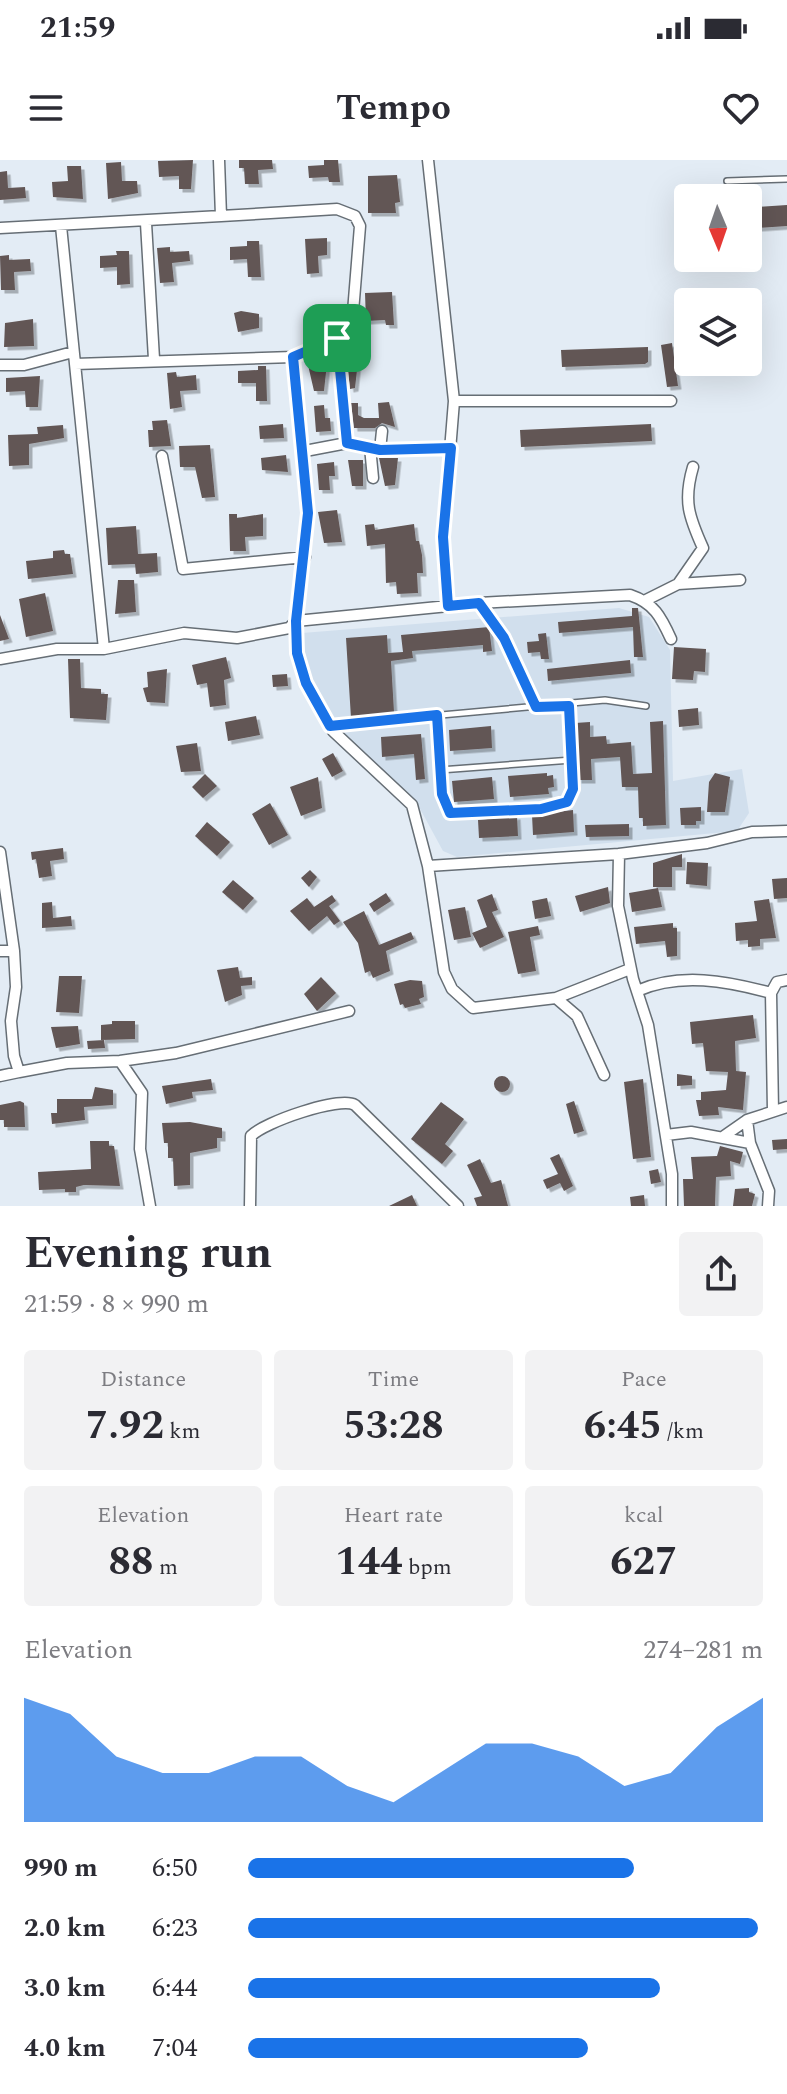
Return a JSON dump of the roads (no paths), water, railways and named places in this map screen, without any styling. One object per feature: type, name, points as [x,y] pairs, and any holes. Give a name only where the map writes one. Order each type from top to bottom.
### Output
[{"type":"street","points":[[219,160],[221,216]]},
{"type":"street","points":[[428,160],[454,401],[443,537],[448,606]]},
{"type":"street","points":[[0,228],[146,223],[337,209],[355,216],[360,226],[353,312],[337,338],[293,357],[154,359],[75,364]]},
{"type":"street","points":[[146,223],[154,359]]},
{"type":"street","points":[[61,226],[104,649]]},
{"type":"street","points":[[337,338],[347,443]]},
{"type":"street","points":[[0,365],[24,365],[73,352]]},
{"type":"street","points":[[293,357],[305,451],[308,513],[296,621],[297,653],[306,683],[330,726],[412,805],[428,866],[444,972],[452,989],[473,1008],[556,998],[630,969]]},
{"type":"street","points":[[454,401],[671,401]]},
{"type":"street","points":[[373,478],[375,448],[382,431]]},
{"type":"street","points":[[305,451],[347,443],[375,448],[451,448]]},
{"type":"street","points":[[162,456],[183,569],[305,557]]},
{"type":"street","points":[[678,584],[703,548],[692,525],[685,492],[693,467]]},
{"type":"street","points":[[646,600],[678,584],[740,580]]},
{"type":"street","points":[[0,659],[57,649],[104,649],[184,633],[237,638],[289,628],[296,621],[479,603],[630,595],[646,600],[656,610],[671,639]]},
{"type":"street","points":[[428,866],[619,854],[707,843],[752,832],[787,831]]},
{"type":"street","points":[[0,852],[14,951],[16,987],[11,1021],[14,1056],[19,1072]]},
{"type":"street","points":[[619,854],[618,906],[630,969],[648,1025],[666,1135],[672,1206]]},
{"type":"street","points":[[0,951],[14,951]]},
{"type":"street","points":[[637,991],[658,982],[696,980],[735,984],[771,993]]},
{"type":"street","points":[[773,1111],[771,993],[777,982],[787,980]]},
{"type":"street","points":[[556,998],[577,1016],[604,1075]]},
{"type":"street","points":[[0,1076],[67,1063],[120,1061],[208,1046],[349,1011]]},
{"type":"street","points":[[120,1061],[142,1093],[140,1149],[150,1206]]},
{"type":"street","points":[[250,1206],[251,1136],[279,1120],[342,1101],[355,1105],[458,1206]]},
{"type":"street","points":[[724,1136],[747,1120],[787,1107]]},
{"type":"street","points":[[747,1120],[750,1143],[769,1191],[768,1206]]},
{"type":"street","points":[[666,1135],[691,1132],[750,1143]]},
{"type":"lane","points":[[727,181],[787,179]]},
{"type":"lane","points":[[479,603],[504,638],[536,707]]},
{"type":"lane","points":[[330,726],[569,706],[605,700],[646,706]]},
{"type":"lane","points":[[437,715],[445,805],[450,813],[470,815],[557,807],[567,802],[573,789],[569,706]]},
{"type":"lane","points":[[440,770],[572,760]]}]
